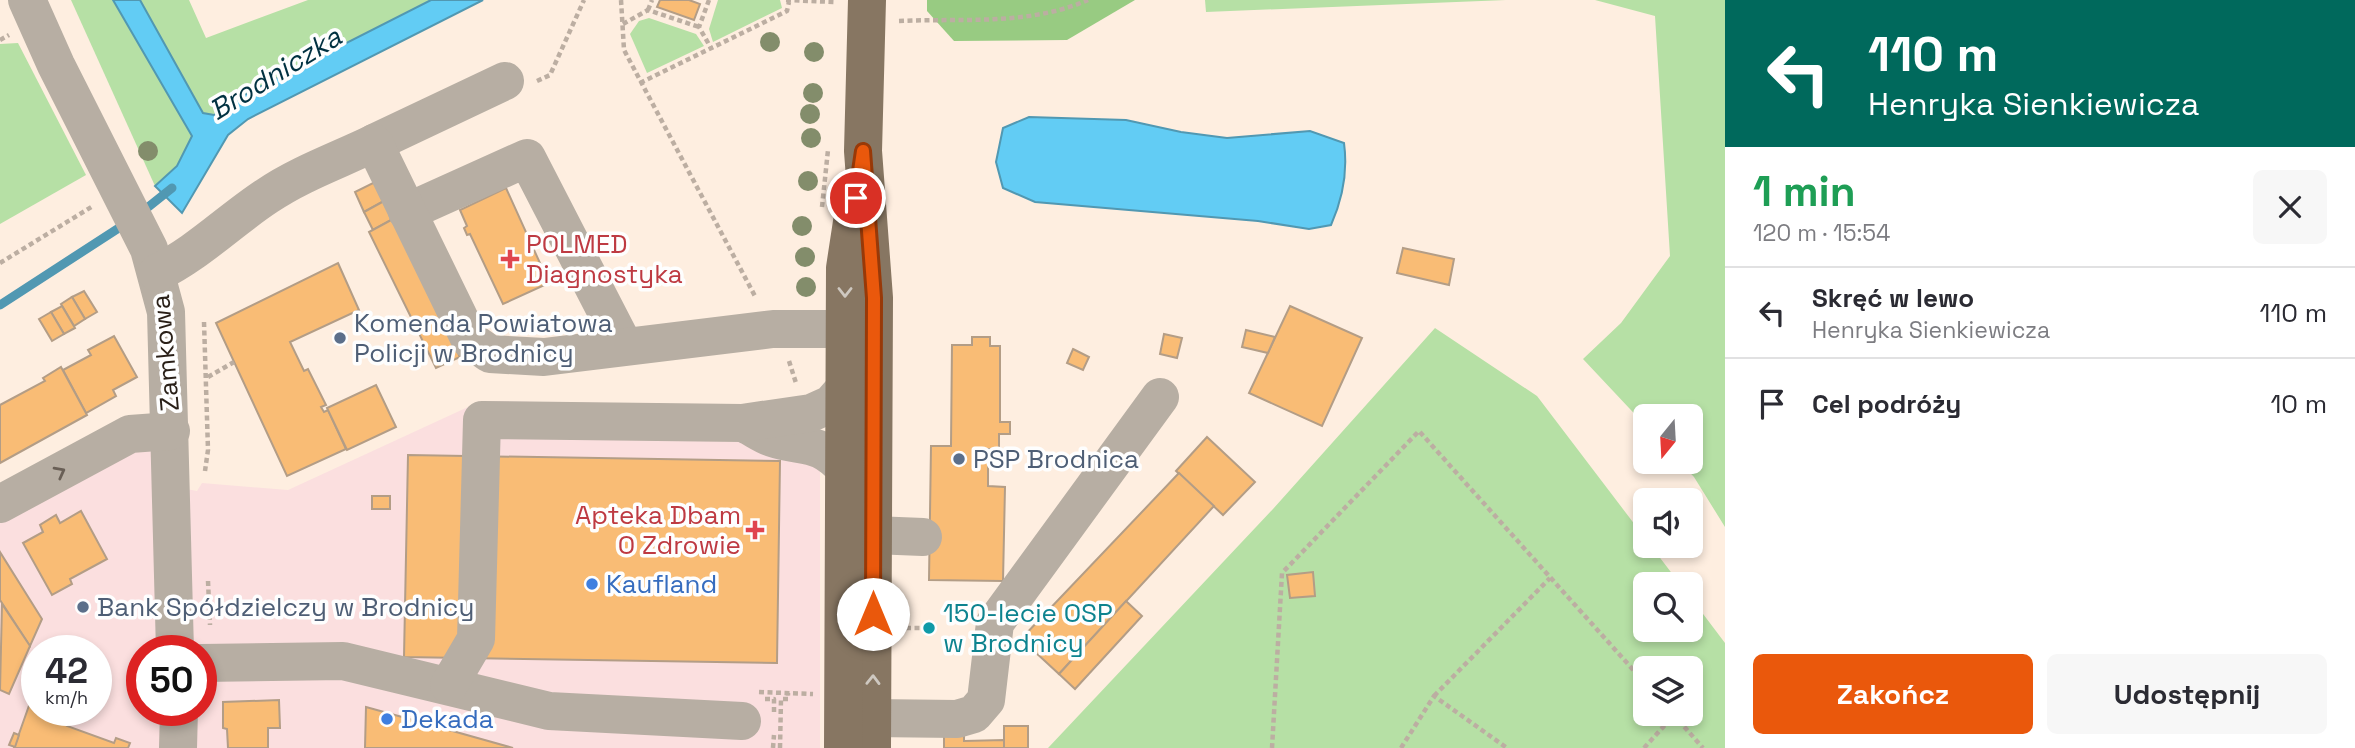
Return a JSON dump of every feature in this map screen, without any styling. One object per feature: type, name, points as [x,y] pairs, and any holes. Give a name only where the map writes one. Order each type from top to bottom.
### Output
[{"type":"main road","points":[[855,9],[874,298],[859,534],[858,733]]},
{"type":"main road","points":[[859,534],[845,469],[845,268],[863,151]]},
{"type":"street","name":"Zamkowa","points":[[27,0],[56,65],[153,261],[166,312],[176,635]]},
{"type":"street","points":[[153,261],[189,258],[225,226],[270,194],[505,81]]},
{"type":"street","points":[[374,143],[470,340],[490,354],[544,357],[773,329],[845,329]]},
{"type":"street","points":[[407,212],[527,158],[624,346]]},
{"type":"street","points":[[449,685],[476,639],[482,419],[742,423],[811,413],[831,404],[845,388]]},
{"type":"street","points":[[858,733],[917,734],[974,714],[986,700],[995,623],[1160,397]]},
{"type":"street","points":[[742,423],[772,438],[811,445],[830,453],[845,469]]},
{"type":"street","points":[[0,504],[130,434],[171,430]]},
{"type":"street","points":[[859,534],[923,537]]},
{"type":"street","points":[[217,663],[343,661],[549,711],[749,706]]},
{"type":"street","points":[[178,748],[179,726]]},
{"type":"path","points":[[505,81],[522,89],[550,75],[584,0]]},
{"type":"path","points":[[621,0],[624,50],[788,358],[799,393]]},
{"type":"path","points":[[623,24],[648,10],[652,0]]},
{"type":"path","points":[[699,27],[709,0]]},
{"type":"path","points":[[640,83],[787,11],[788,1],[855,9],[900,21],[1009,19],[1064,11],[1088,0]]},
{"type":"path","points":[[648,10],[699,27],[711,48]]},
{"type":"path","points":[[0,263],[96,204]]},
{"type":"path","points":[[207,378],[234,362]]},
{"type":"path","points":[[1272,748],[1282,573],[1419,431],[1633,670]]},
{"type":"path","points":[[1401,748],[1434,696],[1550,578]]},
{"type":"path","points":[[902,628],[926,628]]},
{"type":"path","points":[[780,748],[781,699],[788,699],[788,693]]},
{"type":"path","points":[[749,706],[788,693],[814,694]]},
{"type":"path","points":[[1434,696],[1507,748]]},
{"type":"path","points":[[1644,748],[1664,726]]},
{"type":"path","points":[[1684,726],[1703,748]]},
{"type":"shaded area","points":[[481,401],[791,406],[820,401],[820,748],[0,748],[0,521],[144,447],[157,453],[159,484],[197,491],[202,483],[288,490]]},
{"type":"green space","points":[[71,0],[113,0],[192,136],[177,166],[155,186]]},
{"type":"green space","points":[[140,0],[189,0],[206,38],[308,0],[431,0],[246,94],[214,115],[203,113]]},
{"type":"green space","points":[[718,0],[780,0],[782,8],[713,42],[709,29]]},
{"type":"green space","points":[[927,0],[1135,0],[1067,40],[954,41],[927,11]]},
{"type":"green space","points":[[1205,0],[1506,0],[1206,12]]},
{"type":"green space","points":[[1595,0],[1725,0],[1725,527],[1703,488],[1691,474],[1703,474],[1703,404],[1633,404],[1633,412],[1583,359],[1621,323],[1670,256],[1655,16]]},
{"type":"green space","points":[[649,18],[696,34],[704,46],[647,73],[630,34],[639,21]]},
{"type":"green space","points":[[18,43],[86,175],[0,224],[0,44]]},
{"type":"green space","points":[[1435,328],[1537,396],[1633,522],[1633,558],[1660,558],[1671,572],[1633,572],[1633,642],[1703,642],[1703,614],[1725,643],[1725,748],[1048,748],[1273,509]]},
{"type":"water","points":[[113,0],[140,0],[203,113],[214,115],[246,94],[431,0],[483,0],[248,119],[228,135],[182,213],[155,186],[177,166],[192,136]]},
{"type":"water","points":[[1029,117],[1126,120],[1181,132],[1227,138],[1310,131],[1344,143],[1345,175],[1339,205],[1331,225],[1309,229],[1258,221],[1035,202],[1003,188],[996,162],[1003,128]]},
{"type":"building","points":[[660,0],[689,0],[700,4],[694,20],[657,7]]},
{"type":"building","points":[[375,182],[384,201],[364,212],[355,192]]},
{"type":"building","name":"POLMED Diagnostyka","points":[[506,188],[549,283],[503,304],[470,234],[467,235],[464,228],[467,226],[460,210]]},
{"type":"building","points":[[384,201],[393,219],[373,230],[364,212]]},
{"type":"building","points":[[393,219],[460,357],[436,368],[369,232]]},
{"type":"building","points":[[1403,248],[1454,259],[1449,285],[1397,273]]},
{"type":"building","points":[[338,263],[359,310],[290,342],[304,371],[308,369],[326,405],[321,407],[324,412],[328,410],[346,449],[287,476],[216,323]]},
{"type":"building","points":[[84,291],[97,312],[85,319],[72,297]]},
{"type":"building","points":[[72,297],[85,319],[74,326],[61,304]]},
{"type":"building","points":[[62,306],[75,328],[64,334],[51,312]]},
{"type":"building","points":[[1290,306],[1362,338],[1322,426],[1249,393]]},
{"type":"building","points":[[51,312],[64,334],[52,341],[39,319]]},
{"type":"building","points":[[1246,330],[1275,337],[1268,353],[1242,347]]},
{"type":"building","points":[[1164,334],[1182,338],[1177,358],[1160,354]]},
{"type":"building","points":[[114,336],[137,377],[113,390],[116,396],[86,413],[63,370],[91,355],[88,350]]},
{"type":"building","name":"PSP Brodnica","points":[[972,337],[990,337],[990,346],[1000,346],[1000,422],[1010,422],[1010,434],[999,434],[999,449],[988,449],[988,486],[1005,487],[1003,581],[929,580],[931,446],[951,446],[952,345],[972,345]]},
{"type":"building","points":[[1073,349],[1089,357],[1083,370],[1067,363]]},
{"type":"building","points":[[61,367],[87,415],[0,463],[0,405],[45,381],[43,378]]},
{"type":"building","points":[[376,385],[396,427],[347,450],[327,408]]},
{"type":"building","points":[[1207,437],[1255,482],[1223,515],[1176,471]]},
{"type":"building","name":"Kaufland","points":[[408,455],[780,461],[777,663],[404,657]]},
{"type":"building","points":[[1179,473],[1214,506],[1059,674],[1021,639]]},
{"type":"building","points":[[372,496],[390,496],[390,509],[372,509]]},
{"type":"building","points":[[81,511],[107,559],[70,579],[72,584],[52,595],[23,543],[43,532],[40,525],[56,515],[60,523]]},
{"type":"building","points":[[0,552],[42,619],[35,635],[23,635],[0,600]]},
{"type":"building","points":[[1313,572],[1315,596],[1290,598],[1287,575]]},
{"type":"building","points":[[1126,601],[1142,616],[1075,689],[1059,674]]},
{"type":"building","points":[[2,604],[23,635],[21,667],[9,694],[0,690]]},
{"type":"building","points":[[279,700],[280,728],[268,728],[268,748],[228,748],[227,729],[223,728],[223,702]]},
{"type":"building","name":"Dekada","points":[[366,707],[449,730],[513,748],[365,748]]},
{"type":"building","points":[[22,726],[67,726],[114,743],[116,738],[130,743],[128,748],[14,748]]},
{"type":"building","points":[[1004,726],[1028,726],[1028,748],[1004,748]]},
{"type":"building","points":[[944,728],[964,728],[964,741],[1004,740],[1004,748],[944,748]]},
{"type":"building","points":[[14,733],[19,735],[15,747],[9,745]]},
{"type":"waterway","name":"Brodniczka","points":[[142,212],[172,188]]},
{"type":"waterway","name":"Brodniczka","points":[[0,305],[125,224]]},
{"type":"place","name":"POLMED Diagnostyka","points":[[510,259]]},
{"type":"place","name":"Komenda Powiatowa Policji w Brodnicy","points":[[340,338]]},
{"type":"place","name":"PSP Brodnica","points":[[959,459]]},
{"type":"place","name":"Apteka Dbam O Zdrowie","points":[[755,530]]},
{"type":"place","name":"Kaufland","points":[[592,584]]},
{"type":"place","name":"Bank Spółdzielczy w Brodnicy","points":[[83,607]]},
{"type":"place","name":"150-lecie OSP w Brodnicy","points":[[929,628]]},
{"type":"place","name":"Dekada","points":[[387,719]]},
{"type":"route","points":[[856,198],[863,151],[874,298],[873,614]]}]
